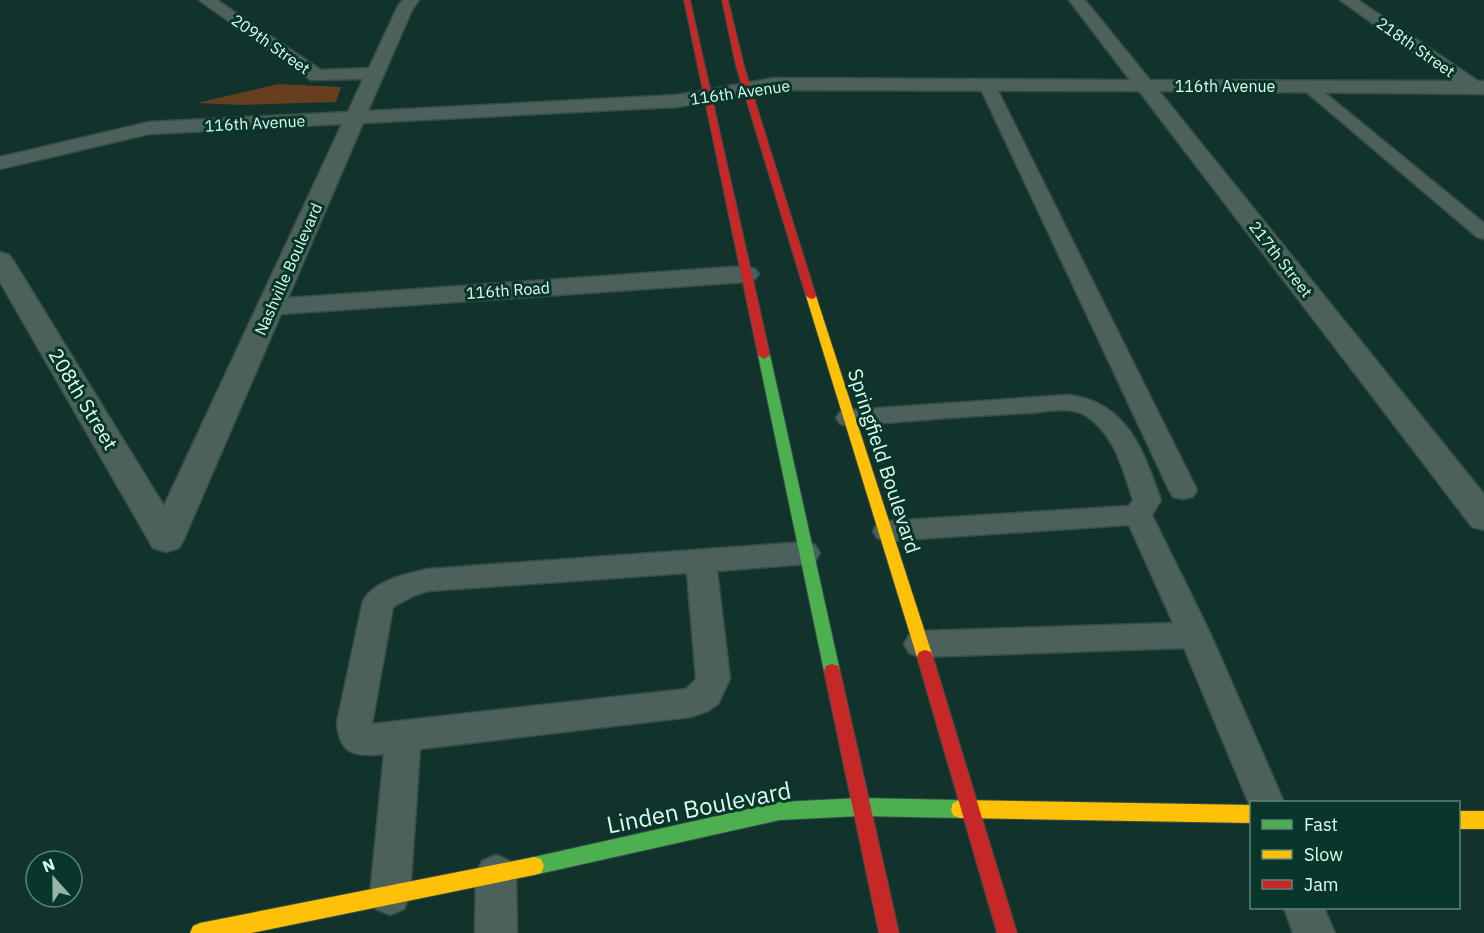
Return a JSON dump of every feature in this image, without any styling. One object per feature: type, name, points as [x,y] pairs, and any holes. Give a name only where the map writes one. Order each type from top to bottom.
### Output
[{"type":"main road","points":[[687,0],[889,933]]},
{"type":"main road","name":"Springfield Boulevard","points":[[726,0],[730,30],[849,418],[887,531],[968,809],[1007,933]]},
{"type":"main road","name":"Linden Boulevard","points":[[200,933],[496,874],[780,811],[860,807],[1250,814]]},
{"type":"main road","points":[[1460,820],[1484,820]]},
{"type":"street","name":"209th Street","points":[[207,0],[317,76],[375,73]]},
{"type":"street","name":"Nashville Boulevard","points":[[166,539],[404,9],[411,0]]},
{"type":"street","name":"217th Street","points":[[1077,0],[1484,518]]},
{"type":"street","name":"218th Street","points":[[1348,0],[1481,90]]},
{"type":"street","name":"116th Avenue","points":[[0,163],[149,128],[677,101],[774,84],[1481,90]]},
{"type":"street","name":"208th Street","points":[[0,260],[166,539]]},
{"type":"street","name":"116th Road","points":[[270,307],[746,274]]},
{"type":"lane","points":[[987,85],[1183,490]]},
{"type":"lane","points":[[1309,87],[1484,233]]},
{"type":"lane","points":[[849,418],[978,407],[1065,404],[1090,408],[1122,438],[1137,468],[1147,500],[1138,515]]},
{"type":"lane","points":[[887,531],[1138,515]]},
{"type":"lane","points":[[1138,515],[1196,635],[1266,801]]},
{"type":"lane","points":[[701,561],[713,679],[711,690],[702,698],[691,703],[361,741],[355,733],[354,722],[379,601],[407,585],[428,580],[805,553]]},
{"type":"lane","points":[[920,644],[1196,635]]},
{"type":"lane","points":[[390,895],[403,736]]},
{"type":"lane","points":[[496,874],[496,933]]},
{"type":"lane","points":[[1304,909],[1314,933]]},
{"type":"shaded area","points":[[278,84],[341,87],[336,102],[242,105],[197,103]]},
{"type":"traffic: fast","points":[[764,355],[832,671]]},
{"type":"traffic: fast","points":[[534,866],[780,811],[860,807],[960,809]]},
{"type":"traffic: slow","points":[[811,296],[925,657]]},
{"type":"traffic: slow","points":[[960,809],[1250,814]]},
{"type":"traffic: slow","points":[[1460,820],[1484,820]]},
{"type":"traffic: slow","points":[[200,933],[534,866]]},
{"type":"traffic: jam","points":[[687,0],[764,355]]},
{"type":"traffic: jam","points":[[725,0],[740,66],[811,296]]},
{"type":"traffic: jam","points":[[925,657],[1007,933]]},
{"type":"traffic: jam","points":[[832,671],[889,933]]}]
